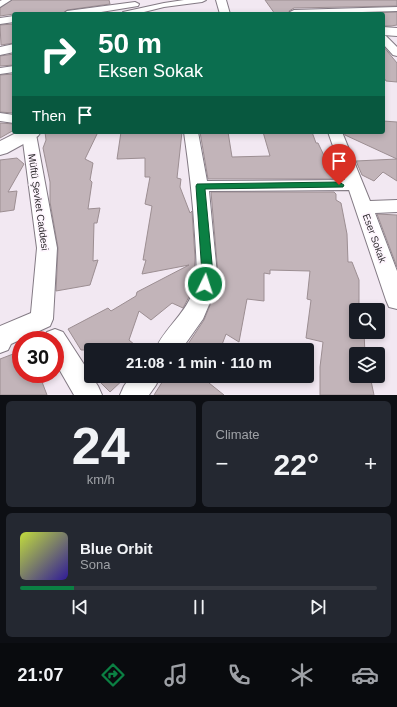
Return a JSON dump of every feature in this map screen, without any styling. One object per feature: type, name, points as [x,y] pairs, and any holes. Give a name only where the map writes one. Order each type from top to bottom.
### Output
[{"type":"street","points":[[0,4],[7,0]]},
{"type":"street","points":[[134,12],[164,5],[202,0]]},
{"type":"street","points":[[221,0],[224,12]]},
{"type":"street","points":[[74,12],[95,7],[135,4]]},
{"type":"street","points":[[293,11],[397,10]]},
{"type":"street","points":[[0,21],[12,19]]},
{"type":"street","points":[[385,31],[397,32]]},
{"type":"street","points":[[385,40],[397,53]]},
{"type":"street","points":[[0,51],[12,48]]},
{"type":"street","points":[[0,71],[12,69]]},
{"type":"street","points":[[0,117],[12,119]]},
{"type":"street","points":[[0,149],[29,134]]},
{"type":"street","name":"Müftü Şevket Caddesi","points":[[31,134],[47,248],[42,319]]},
{"type":"street","points":[[172,343],[195,312],[203,293],[207,274],[200,186],[191,134]]},
{"type":"street","name":"Eser Sokak","points":[[336,134],[364,207],[397,300]]},
{"type":"street","points":[[200,186],[355,185]]},
{"type":"street","points":[[364,207],[397,206]]},
{"type":"street","points":[[1,338],[42,319],[49,331]]},
{"type":"street","points":[[64,355],[89,395]]},
{"type":"street","points":[[133,395],[142,383]]},
{"type":"building","points":[[12,0],[109,0],[110,4],[67,10],[64,12],[12,12],[12,14],[0,16],[0,8]]},
{"type":"building","points":[[265,0],[397,0],[397,6],[294,8],[289,12],[274,12]]},
{"type":"building","points":[[385,12],[397,12],[397,25],[385,26]]},
{"type":"building","points":[[12,24],[12,43],[1,45],[0,25]]},
{"type":"building","points":[[385,48],[397,63],[397,82],[386,81]]},
{"type":"building","points":[[12,54],[12,65],[0,66],[0,56]]},
{"type":"building","points":[[12,74],[12,113],[0,112],[0,75]]},
{"type":"building","points":[[385,121],[397,122],[397,159],[345,135],[385,134]]},
{"type":"building","points":[[0,123],[12,124],[12,131],[0,138]]},
{"type":"building","points":[[45,134],[97,134],[85,159],[93,163],[88,209],[100,208],[97,223],[94,223],[93,261],[98,260],[90,285],[56,291],[58,248],[50,202],[50,182],[43,148],[46,140]]},
{"type":"building","points":[[121,134],[182,134],[177,178],[181,179],[180,187],[190,213],[192,211],[195,258],[194,279],[191,293],[183,308],[172,303],[151,320],[139,311],[129,340],[133,343],[84,343],[84,350],[81,350],[68,329],[108,308],[111,311],[136,296],[137,292],[189,265],[142,274],[146,260],[143,260],[152,206],[145,204],[150,177],[145,177],[145,158],[117,159]]},
{"type":"building","points":[[200,134],[228,134],[232,157],[270,156],[264,134],[313,134],[316,143],[318,143],[331,168],[333,179],[208,179]]},
{"type":"building","points":[[17,158],[24,164],[8,192],[17,191],[14,210],[0,212],[0,160]]},
{"type":"building","points":[[397,159],[397,181],[383,172],[374,181],[362,175],[356,161]]},
{"type":"building","points":[[211,192],[334,192],[336,194],[336,200],[341,203],[347,234],[348,262],[352,262],[359,280],[359,303],[349,303],[349,339],[364,339],[365,347],[349,347],[349,383],[371,383],[374,395],[320,395],[320,367],[323,342],[306,338],[311,300],[307,299],[310,271],[270,270],[270,274],[264,273],[264,301],[247,299],[239,342],[226,334],[223,343],[189,343],[204,320],[215,293],[218,274]]},
{"type":"building","points":[[377,214],[397,215],[397,267]]},
{"type":"building","points":[[12,354],[12,383],[42,383],[47,395],[0,395],[0,359]]},
{"type":"building","points":[[101,383],[120,383],[110,392]]},
{"type":"building","points":[[162,383],[209,383],[224,395],[154,395]]},
{"type":"route","points":[[205,284],[207,274],[200,186],[339,185]]}]
